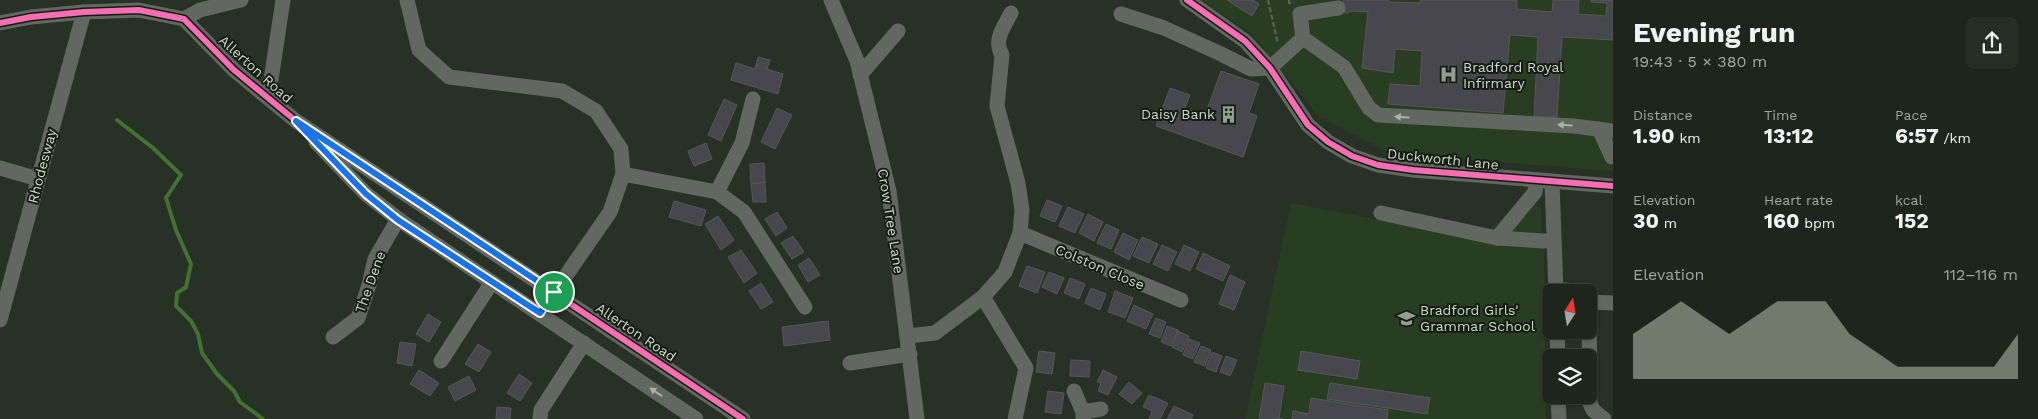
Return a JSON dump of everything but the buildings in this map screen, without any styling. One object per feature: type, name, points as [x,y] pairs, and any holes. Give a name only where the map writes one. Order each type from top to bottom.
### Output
[{"type":"street","points":[[0,23],[31,16],[139,10],[184,19],[200,10],[242,0]]},
{"type":"street","points":[[262,92],[271,80],[283,0]]},
{"type":"street","points":[[407,0],[419,50],[449,78],[562,91],[596,111],[621,149],[623,174],[610,212],[540,313]]},
{"type":"street","name":"Crow Tree Lane","points":[[831,0],[857,61],[889,191],[917,419]]},
{"type":"street","name":"Duckworth Lane","points":[[1187,0],[1244,41],[1270,68],[1308,125],[1328,142],[1352,156],[1378,165],[1413,170],[1613,186]]},
{"type":"street","points":[[1338,8],[1300,14],[1303,38],[1344,67],[1369,108],[1378,115],[1606,130],[1613,159]]},
{"type":"street","name":"Rhodesway","points":[[0,320],[84,12]]},
{"type":"street","points":[[908,336],[935,333],[983,297],[1005,272],[1020,233],[1022,210],[1018,183],[997,106],[1002,54],[998,48],[999,36],[1011,13]]},
{"type":"street","points":[[1120,14],[1164,28],[1251,70],[1270,68],[1303,38]]},
{"type":"street","name":"Allerton Road","points":[[184,19],[234,70],[296,121],[366,194],[398,220],[540,313],[696,419]]},
{"type":"street","points":[[860,75],[898,31]]},
{"type":"street","points":[[717,192],[742,143],[753,98]]},
{"type":"street","name":"Allerton Road","points":[[296,121],[743,419]]},
{"type":"street","points":[[0,168],[38,179]]},
{"type":"street","points":[[623,174],[717,192],[744,212],[805,307]]},
{"type":"street","points":[[1497,238],[1544,181]]},
{"type":"street","points":[[1544,181],[1555,284]]},
{"type":"street","points":[[1381,213],[1497,238],[1544,241]]},
{"type":"street","name":"The Dene","points":[[333,337],[358,318],[376,259],[398,220]]},
{"type":"street","name":"Colston Close","points":[[1020,233],[1181,300]]},
{"type":"street","points":[[441,361],[492,282]]},
{"type":"street","points":[[983,297],[1026,368],[1015,419]]},
{"type":"street","points":[[1598,302],[1613,303]]},
{"type":"street","points":[[1589,339],[1590,403],[1593,410],[1604,419]]},
{"type":"street","points":[[540,419],[541,410],[584,344]]},
{"type":"street","points":[[850,362],[910,354]]},
{"type":"street","points":[[1074,391],[1083,415],[1101,409]]},
{"type":"street","points":[[1558,404],[1559,419]]},
{"type":"path","points":[[1268,0],[1282,57]]},
{"type":"shaded area","name":"Bradford Royal Infirmary","points":[[1200,0],[1613,0],[1613,171],[1392,154],[1319,117],[1251,33]]},
{"type":"shaded area","name":"Bradford Girls' Grammar School","points":[[1527,197],[1541,209],[1544,241],[1544,284],[1542,284],[1542,339],[1545,339],[1545,349],[1542,349],[1542,404],[1546,404],[1546,419],[1245,419],[1291,203],[1470,237],[1492,227]]},
{"type":"waterway","points":[[117,120],[153,148],[181,175],[166,198],[176,230],[191,264],[186,287],[177,293],[176,306],[191,321],[198,334],[202,353],[217,374],[234,391],[240,402],[263,419]]},
{"type":"cycle path","points":[[1187,0],[1245,41],[1270,68],[1308,125],[1328,142],[1352,156],[1378,165],[1413,170],[1613,186]]},
{"type":"cycle path","points":[[0,23],[31,17],[84,12],[139,10],[184,19],[234,70],[296,121],[743,419]]},
{"type":"place","name":"Bradford Royal Infirmary","points":[[1449,75]]},
{"type":"place","name":"Daisy Bank","points":[[1229,114]]},
{"type":"place","name":"Bradford Girls' Grammar School","points":[[1406,318]]},
{"type":"route","points":[[296,121],[363,165],[554,292],[540,313],[398,220],[366,194],[296,121]]}]
